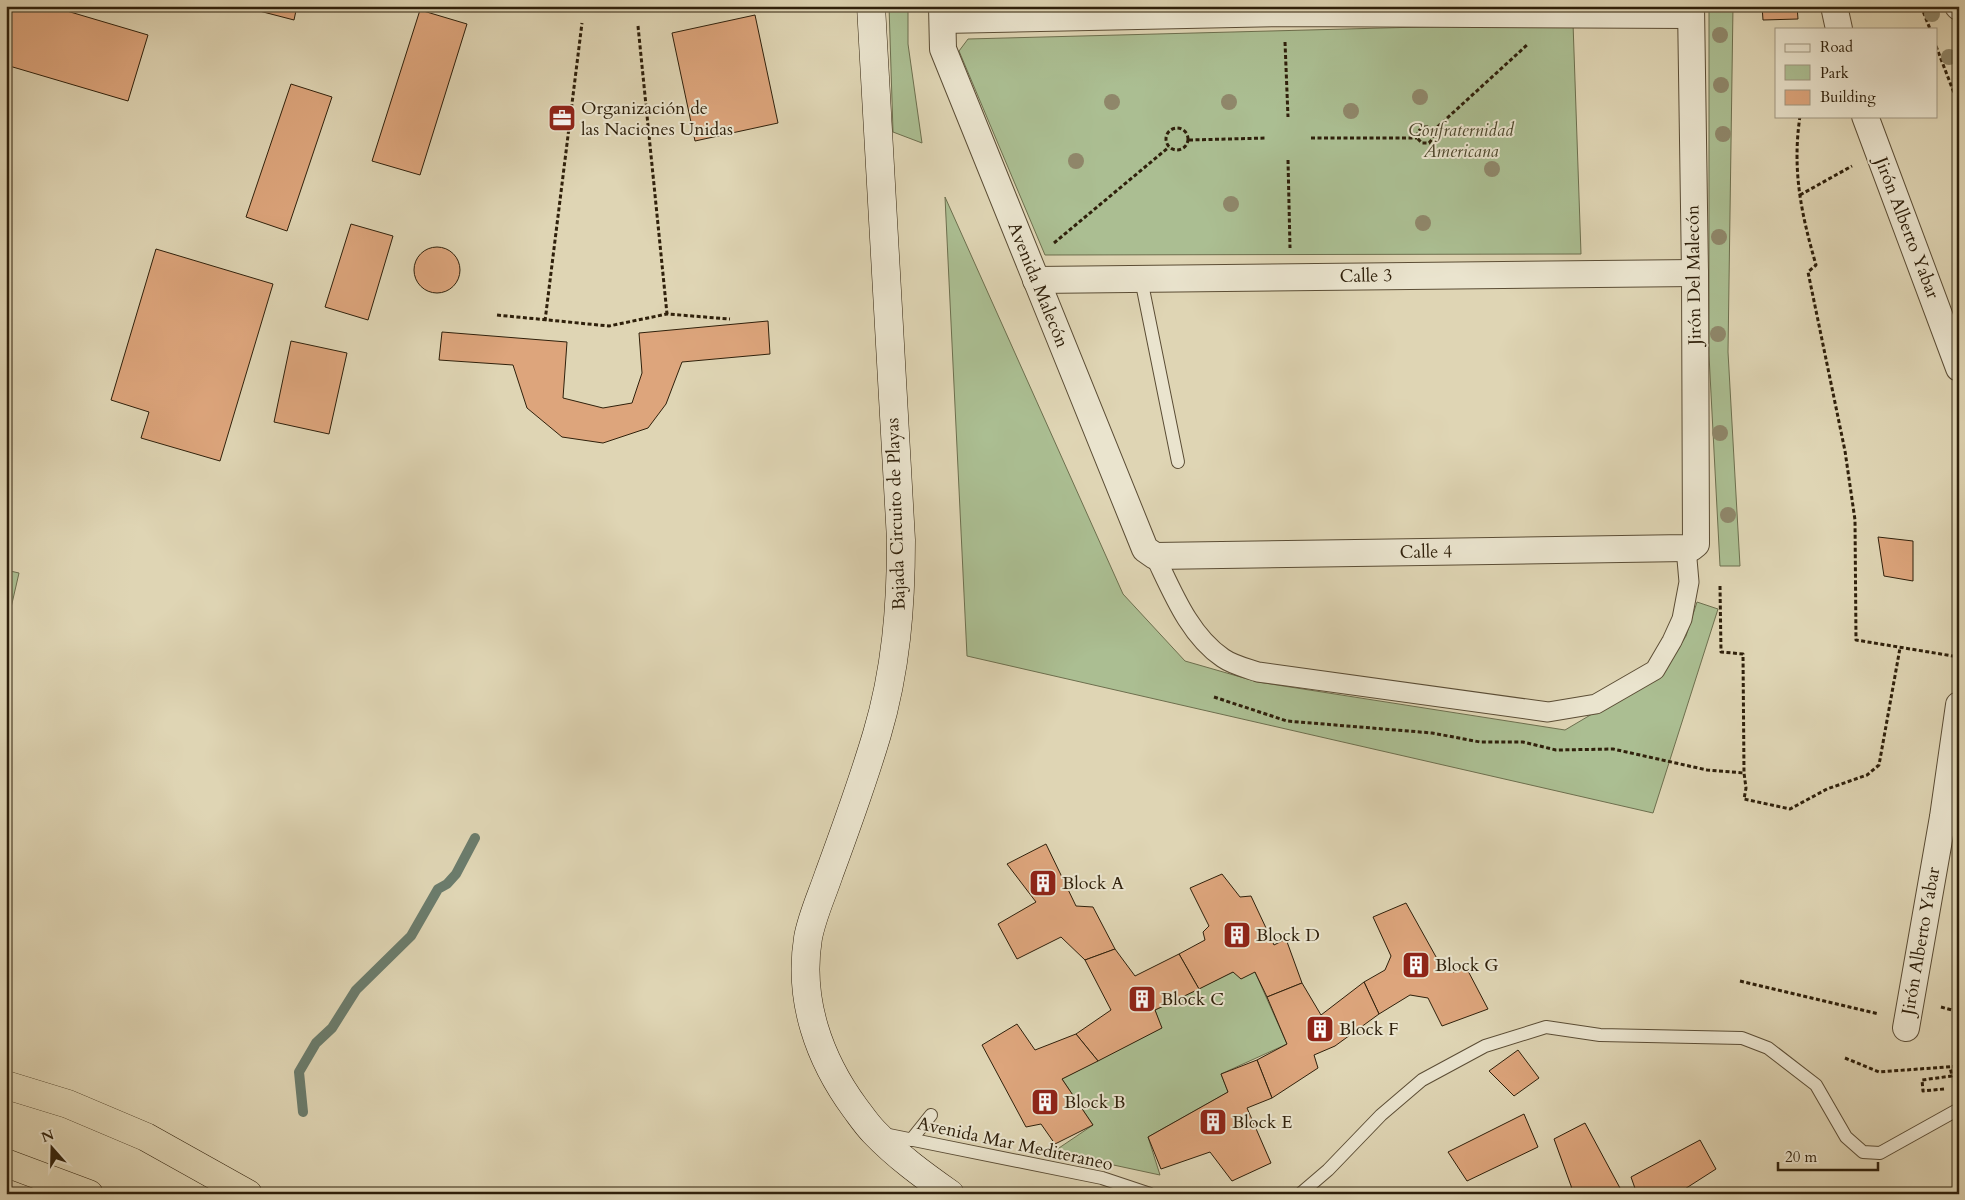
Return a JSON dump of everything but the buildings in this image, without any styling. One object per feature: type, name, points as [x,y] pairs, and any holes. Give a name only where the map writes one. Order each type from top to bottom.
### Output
[{"type":"highway","points":[[6,1085],[68,1104],[146,1137],[248,1194]]},
{"type":"highway","points":[[7,1163],[88,1194]]},
{"type":"main road","name":"Bajada Circuito de Playas","points":[[871,6],[901,540],[900,612],[893,670],[878,733],[808,936],[806,982],[813,1024],[825,1058],[838,1082],[872,1131],[913,1168],[950,1194]]},
{"type":"street","points":[[1834,6],[1839,28]]},
{"type":"street","points":[[942,13],[1691,11]]},
{"type":"street","name":"Jirón Del Malecón","points":[[1690,546],[1695,273],[1691,11]]},
{"type":"street","name":"Avenida Malecón","points":[[942,13],[943,49],[1146,549],[1155,556]]},
{"type":"street","name":"Jirón Alberto Yabar","points":[[1866,118],[1959,368]]},
{"type":"street","name":"Calle 3","points":[[1033,272],[1141,279],[1695,273]]},
{"type":"street","points":[[1155,556],[1171,590],[1195,632],[1221,657],[1235,665],[1258,672],[1548,712],[1596,704],[1655,670],[1682,619],[1689,582],[1690,546]]},
{"type":"street","name":"Calle 4","points":[[1155,556],[1690,546]]},
{"type":"street","name":"Jirón Alberto Yabar","points":[[1906,1028],[1943,817],[1959,706]]},
{"type":"lane","points":[[1141,279],[1178,462]]},
{"type":"lane","points":[[1300,1194],[1328,1170],[1381,1115],[1422,1080],[1485,1046],[1546,1027],[1600,1036],[1742,1038],[1768,1048],[1816,1085],[1846,1137],[1863,1152],[1880,1153],[1959,1109]]},
{"type":"lane","points":[[911,1140],[931,1115]]},
{"type":"lane","name":"Avenida Mar Mediteraneo","points":[[872,1131],[1102,1178],[1150,1194]]},
{"type":"path","points":[[1921,6],[1930,28]]},
{"type":"path","points":[[1285,13],[1288,117]]},
{"type":"path","points":[[545,321],[582,23]]},
{"type":"path","points":[[638,26],[667,314]]},
{"type":"path","points":[[1433,131],[1531,42]]},
{"type":"path","points":[[1938,51],[1959,106]]},
{"type":"path","points":[[1800,118],[1796,168],[1806,229],[1816,265],[1808,272],[1846,451],[1855,520],[1856,640],[1959,657]]},
{"type":"path","points":[[1311,138],[1417,138],[1422,143],[1429,143],[1433,138],[1433,131],[1429,127],[1424,127],[1418,131],[1417,138]]},
{"type":"path","points":[[1173,129],[1180,129],[1187,133],[1189,140],[1181,150],[1169,147],[1166,141],[1167,134],[1173,129]]},
{"type":"path","points":[[1189,140],[1267,138]]},
{"type":"path","points":[[1033,272],[1169,147]]},
{"type":"path","points":[[1800,195],[1877,151]]},
{"type":"path","points":[[1288,160],[1291,276]]},
{"type":"path","points":[[497,315],[609,326],[667,314],[730,319]]},
{"type":"path","points":[[1720,586],[1721,652],[1743,654],[1744,773],[1746,788],[1744,799],[1790,809],[1827,789],[1867,774],[1879,765],[1883,752],[1900,648]]},
{"type":"path","points":[[1214,697],[1287,721],[1432,733],[1480,742],[1524,742],[1556,750],[1613,749],[1707,770],[1744,773]]},
{"type":"path","points":[[1740,980],[1883,1015]]},
{"type":"path","points":[[1846,1058],[1879,1072],[1959,1066]]},
{"type":"path","points":[[1950,1067],[1952,1076],[1922,1080],[1923,1091],[1953,1088]]},
{"type":"green space","points":[[889,6],[908,6],[908,44],[922,143],[893,132]]},
{"type":"green space","points":[[1709,6],[1733,6],[1728,352],[1740,566],[1720,566],[1709,355]]},
{"type":"green space","name":"Confraternidad Americana","points":[[1573,23],[1581,254],[1045,255],[959,51],[968,39]]},
{"type":"green space","points":[[945,197],[1123,594],[1185,661],[1258,682],[1565,730],[1665,671],[1686,636],[1697,602],[1718,609],[1653,813],[967,656]]},
{"type":"green space","points":[[6,570],[19,573],[10,612],[6,612]]},
{"type":"green space","points":[[1233,972],[1255,972],[1287,1044],[1221,1074],[1228,1092],[1148,1137],[1160,1175],[1053,1152],[1093,1125],[1062,1079],[1161,1028],[1155,1010]]},
{"type":"waterway","points":[[303,1112],[299,1072],[316,1043],[332,1028],[356,990],[411,936],[438,889],[447,884],[456,874],[475,838]]},
{"type":"place","name":"Organización de las Naciones Unidas","points":[[562,118]]},
{"type":"place","name":"Block A","points":[[1043,883]]},
{"type":"place","name":"Block D","points":[[1237,935]]},
{"type":"place","name":"Block G","points":[[1416,965]]},
{"type":"place","name":"Block C","points":[[1142,999]]},
{"type":"place","name":"Block F","points":[[1320,1029]]},
{"type":"place","name":"Block B","points":[[1045,1102]]},
{"type":"place","name":"Block E","points":[[1213,1122]]}]
